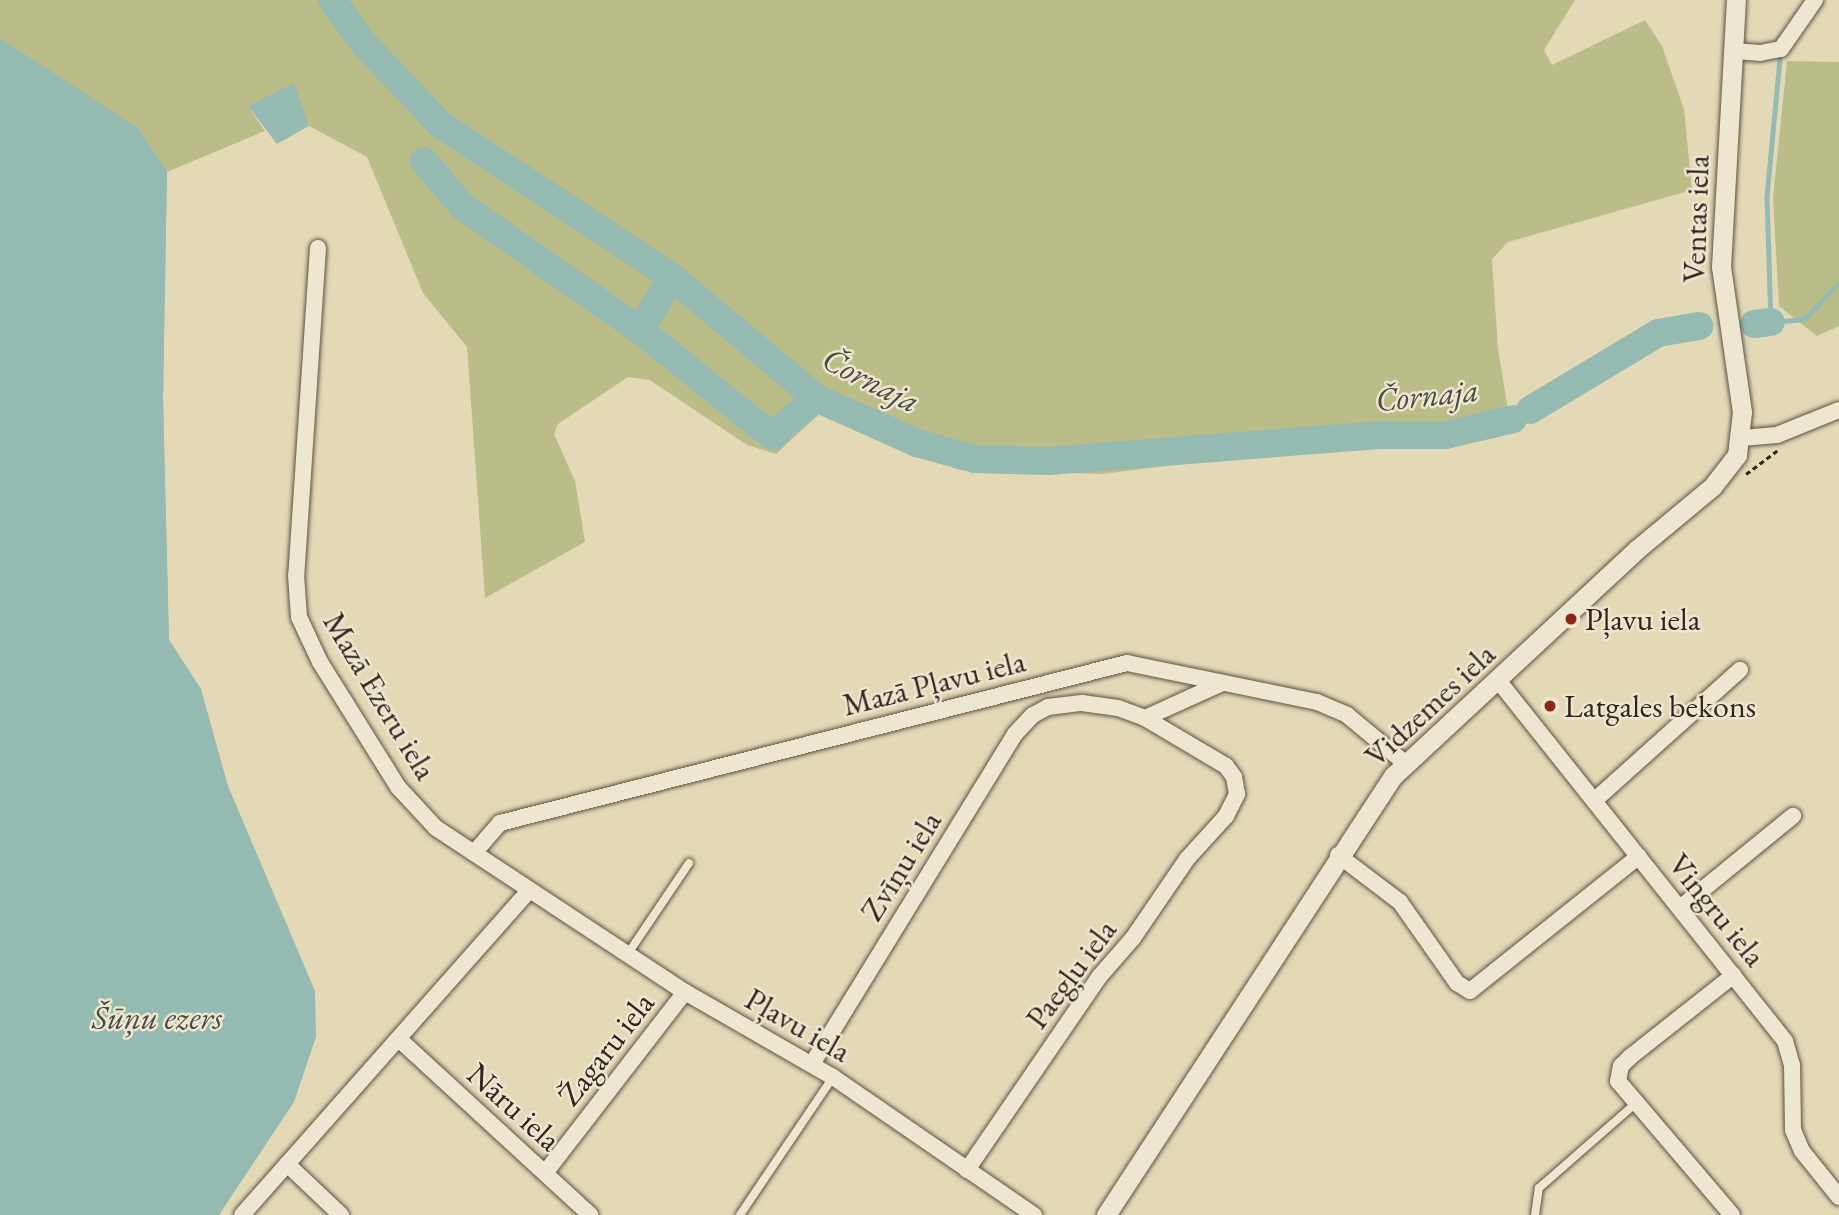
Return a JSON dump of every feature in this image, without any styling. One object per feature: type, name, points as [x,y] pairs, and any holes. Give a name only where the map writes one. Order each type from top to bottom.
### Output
[{"type":"street","name":"Ventas iela","points":[[1735,0],[1721,267],[1742,438]]},
{"type":"street","points":[[1733,51],[1760,53],[1781,48],[1815,0]]},
{"type":"street","name":"Mazā Ezeru iela","points":[[318,248],[296,575],[299,617],[320,662],[398,787],[436,828],[530,890]]},
{"type":"street","points":[[1742,438],[1777,435],[1839,410]]},
{"type":"street","name":"Vidzemes iela","points":[[1106,1215],[1338,855],[1405,763],[1636,550],[1727,473],[1742,438]]},
{"type":"street","name":"Mazā Pļavu iela","points":[[474,853],[500,823],[1127,663],[1327,706],[1347,715],[1405,763]]},
{"type":"street","points":[[1595,800],[1740,670]]},
{"type":"street","name":"Vingru iela","points":[[1497,679],[1785,1041],[1792,1065],[1793,1130],[1802,1151],[1839,1197]]},
{"type":"street","points":[[1145,718],[1222,683]]},
{"type":"street","name":"Zvīņu iela","points":[[812,1063],[1015,734],[1032,715],[1048,707],[1082,702],[1118,708],[1145,718]]},
{"type":"street","name":"Paegļu iela","points":[[967,1170],[1099,977],[1133,938],[1186,859],[1226,816],[1237,794],[1234,777],[1226,766],[1145,718]]},
{"type":"street","points":[[1680,908],[1793,816]]},
{"type":"street","points":[[1338,855],[1400,902],[1457,983],[1470,991],[1639,856]]},
{"type":"street","points":[[242,1215],[401,1041],[530,890]]},
{"type":"street","name":"Pļavu iela","points":[[530,890],[685,992],[812,1063],[1034,1215]]},
{"type":"street","points":[[1732,1215],[1619,1081],[1621,1066],[1734,975]]},
{"type":"street","name":"Žagaru iela","points":[[545,1173],[685,992]]},
{"type":"street","name":"Nāru iela","points":[[401,1041],[590,1215]]},
{"type":"street","points":[[287,1164],[341,1215]]},
{"type":"lane","points":[[627,956],[689,863]]},
{"type":"lane","points":[[740,1215],[833,1077]]},
{"type":"lane","points":[[1535,1215],[1539,1188],[1636,1103]]},
{"type":"path","points":[[1735,482],[1782,447],[1777,435]]},
{"type":"green space","points":[[0,0],[1575,0],[1544,50],[1552,65],[1645,20],[1662,46],[1684,109],[1692,190],[1508,242],[1492,259],[1498,348],[1511,428],[1452,446],[1273,453],[1102,474],[959,470],[819,414],[776,454],[747,445],[650,380],[628,377],[558,424],[554,434],[575,481],[585,542],[485,598],[467,347],[423,293],[367,157],[309,126],[294,84],[248,106],[265,131],[167,172],[163,399],[169,640],[193,677],[141,675],[0,62]]},
{"type":"green space","points":[[1787,61],[1839,62],[1839,326],[1817,336],[1779,306],[1773,198]]},
{"type":"water","name":"Šūņu ezers","points":[[0,38],[138,128],[167,171],[163,399],[169,640],[201,689],[228,786],[315,991],[316,1037],[294,1102],[219,1215],[0,1215]]},
{"type":"water","points":[[294,83],[309,126],[277,144],[248,106]]},
{"type":"waterway","name":"Čornaja","points":[[332,0],[365,45],[441,125],[672,277],[816,398],[917,443],[975,459],[1048,461],[1382,435],[1446,435],[1513,419]]},
{"type":"waterway","points":[[1780,59],[1767,197],[1771,322],[1804,319],[1839,283]]},
{"type":"waterway","points":[[424,161],[462,206],[640,330],[772,436],[816,398]]},
{"type":"waterway","points":[[640,330],[672,277]]},
{"type":"waterway","name":"Čornaja","points":[[1754,324],[1771,322]]},
{"type":"waterway","name":"Čornaja","points":[[1530,410],[1658,333],[1699,326]]},
{"type":"place","name":"Pļavu iela","points":[[1571,619]]},
{"type":"place","name":"Latgales bekons","points":[[1550,706]]}]
